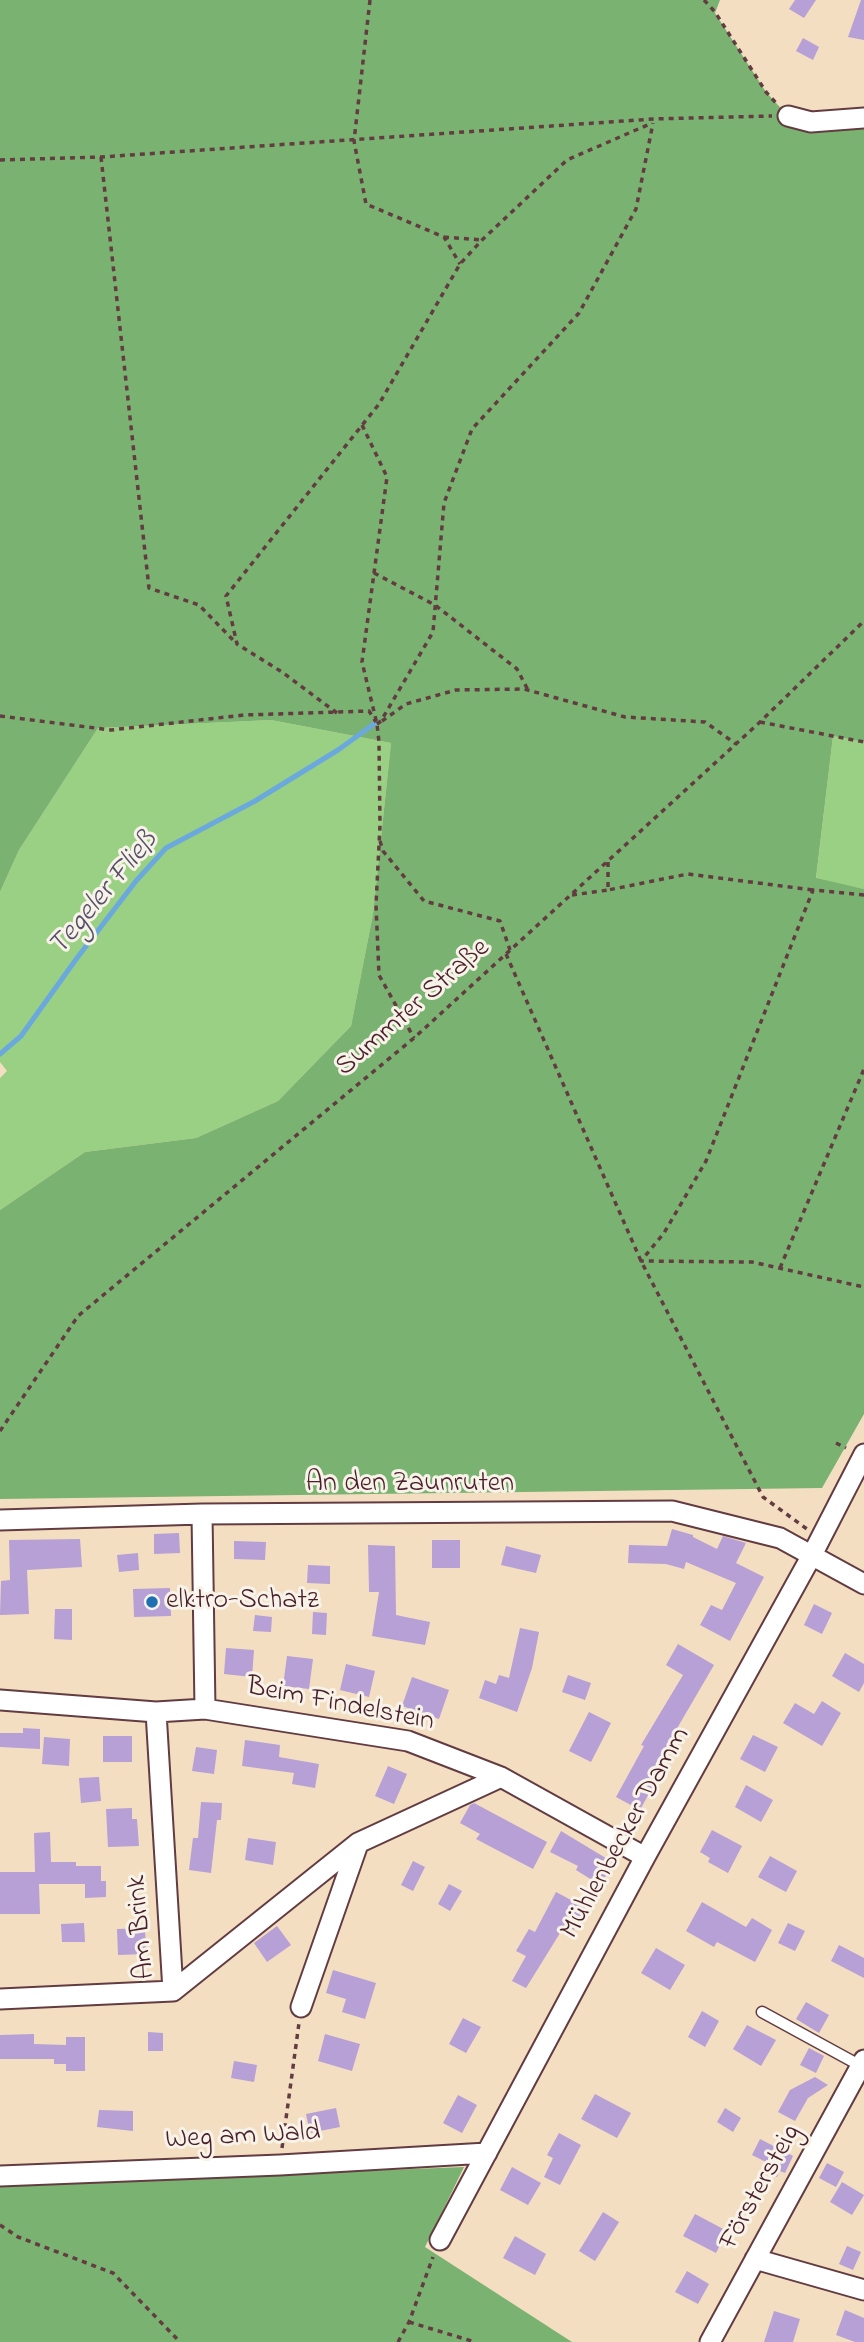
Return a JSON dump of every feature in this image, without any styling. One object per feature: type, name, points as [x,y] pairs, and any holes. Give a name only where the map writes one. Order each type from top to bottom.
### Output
[{"type":"street","points":[[788,116],[811,122],[864,118]]},
{"type":"street","name":"Mühlenbecker Damm","points":[[440,2240],[864,1454]]},
{"type":"street","name":"An den Zaunruten","points":[[0,1520],[202,1514],[672,1510],[816,1547],[864,1584]]},
{"type":"street","points":[[202,1514],[205,1709]]},
{"type":"street","name":"Beim Findelstein","points":[[0,1700],[156,1712],[205,1709],[408,1741],[501,1777],[645,1857]]},
{"type":"street","name":"Am Brink","points":[[156,1712],[173,1991]]},
{"type":"street","name":"Am Brink","points":[[173,1991],[358,1843],[501,1777]]},
{"type":"street","points":[[301,2007],[358,1843]]},
{"type":"street","points":[[0,1999],[173,1991]]},
{"type":"street","name":"Förstersteig","points":[[710,2342],[862,2063]]},
{"type":"street","name":"Weg am Wald","points":[[0,2176],[280,2165],[488,2153]]},
{"type":"street","points":[[755,2259],[864,2290]]},
{"type":"lane","points":[[762,2012],[862,2063]]},
{"type":"path","points":[[370,0],[354,141],[366,204],[444,237],[482,240]]},
{"type":"path","points":[[704,0],[715,12],[766,92],[788,116]]},
{"type":"path","points":[[0,160],[101,157],[653,121],[788,116]]},
{"type":"path","points":[[237,643],[226,596],[379,404],[460,264],[567,160],[653,121]]},
{"type":"path","points":[[377,724],[433,632],[444,503],[472,429],[579,313],[636,209],[653,121]]},
{"type":"path","points":[[101,157],[149,588],[199,605],[237,643],[337,713]]},
{"type":"path","points":[[444,237],[460,264]]},
{"type":"path","points":[[362,425],[387,477],[362,663],[377,724],[379,839],[376,905],[379,975],[414,1038]]},
{"type":"path","points":[[374,573],[435,605],[517,669],[528,690]]},
{"type":"path","name":"Summter Straße","points":[[0,1431],[78,1317],[414,1038],[737,744],[864,621]]},
{"type":"path","points":[[377,724],[406,704],[456,690],[528,690],[625,717],[705,722],[737,744]]},
{"type":"path","points":[[0,716],[111,730],[244,715],[369,711],[377,724]]},
{"type":"path","points":[[760,722],[864,742]]},
{"type":"path","points":[[379,839],[383,851],[425,901],[500,921],[508,952],[641,1261],[762,1497],[816,1547]]},
{"type":"path","points":[[608,860],[608,890]]},
{"type":"path","points":[[571,895],[688,874],[864,895]]},
{"type":"path","points":[[641,1261],[664,1233],[706,1161],[813,890]]},
{"type":"path","points":[[780,1268],[864,1069]]},
{"type":"path","points":[[641,1261],[752,1262],[864,1287]]},
{"type":"path","points":[[280,2165],[301,2007]]},
{"type":"path","points":[[0,2225],[18,2237],[113,2273],[180,2342]]},
{"type":"path","points":[[398,2342],[409,2322],[440,2240]]},
{"type":"path","points":[[409,2322],[475,2342]]},
{"type":"green space","points":[[0,0],[720,0],[715,13],[766,92],[788,116],[864,118],[864,742],[833,736],[816,878],[864,889],[864,1414],[822,1488],[0,1499],[0,1210],[85,1152],[196,1138],[278,1101],[351,1026],[373,914],[391,743],[271,720],[98,728],[19,850],[0,892]]},
{"type":"green space","points":[[271,720],[391,743],[373,914],[351,1026],[278,1101],[196,1138],[85,1152],[0,1210],[0,1078],[7,1071],[0,1062],[0,892],[19,850],[98,728]]},
{"type":"green space","points":[[833,736],[864,742],[864,889],[816,879]]},
{"type":"green space","points":[[464,2167],[425,2247],[572,2342],[0,2342],[0,2185]]},
{"type":"building","points":[[795,0],[816,0],[804,18],[789,9]]},
{"type":"building","points":[[861,0],[864,0],[864,40],[848,37]]},
{"type":"building","points":[[803,38],[819,47],[813,60],[796,51]]},
{"type":"building","points":[[672,1529],[693,1535],[717,1549],[723,1536],[746,1543],[736,1563],[764,1577],[730,1641],[700,1625],[711,1605],[722,1610],[736,1583],[686,1562],[684,1569],[666,1564],[628,1563],[629,1545],[667,1546]]},
{"type":"building","points":[[179,1533],[180,1553],[154,1554],[154,1534]]},
{"type":"building","points":[[80,1539],[82,1567],[27,1570],[29,1614],[0,1615],[1,1581],[10,1580],[9,1540]]},
{"type":"building","points":[[432,1540],[460,1540],[460,1568],[432,1568]]},
{"type":"building","points":[[234,1541],[266,1542],[265,1560],[234,1559]]},
{"type":"building","points":[[368,1545],[395,1546],[396,1615],[430,1622],[425,1645],[372,1636],[379,1592],[369,1592]]},
{"type":"building","points":[[506,1546],[541,1555],[536,1573],[501,1565]]},
{"type":"building","points":[[138,1553],[139,1570],[119,1572],[117,1555]]},
{"type":"building","points":[[308,1565],[330,1566],[330,1584],[307,1583]]},
{"type":"building","name":"elktro-Schatz","points":[[170,1588],[171,1616],[134,1617],[133,1589]]},
{"type":"building","points":[[814,1604],[832,1613],[822,1634],[804,1625]]},
{"type":"building","points":[[55,1609],[72,1609],[72,1640],[54,1639]]},
{"type":"building","points":[[313,1612],[327,1613],[326,1635],[312,1634]]},
{"type":"building","points":[[255,1615],[272,1617],[271,1632],[253,1631]]},
{"type":"building","points":[[520,1628],[539,1632],[532,1668],[517,1712],[479,1698],[485,1680],[496,1684],[499,1675],[509,1678]]},
{"type":"building","points":[[678,1644],[714,1665],[651,1773],[658,1777],[640,1810],[616,1797],[644,1746],[641,1745],[683,1675],[666,1665]]},
{"type":"building","points":[[226,1648],[254,1650],[252,1677],[224,1674]]},
{"type":"building","points":[[845,1653],[864,1664],[864,1683],[859,1692],[832,1676]]},
{"type":"building","points":[[287,1656],[313,1659],[309,1689],[283,1686]]},
{"type":"building","points":[[346,1664],[375,1671],[369,1697],[340,1690]]},
{"type":"building","points":[[568,1675],[591,1683],[585,1700],[562,1692]]},
{"type":"building","points":[[412,1677],[449,1690],[439,1719],[402,1706]]},
{"type":"building","points":[[822,1701],[841,1713],[822,1746],[783,1723],[795,1703],[814,1714]]},
{"type":"building","points":[[589,1712],[611,1723],[591,1762],[569,1751]]},
{"type":"building","points":[[23,1728],[40,1729],[40,1749],[0,1747],[0,1733],[23,1733]]},
{"type":"building","points":[[753,1735],[778,1747],[765,1772],[740,1759]]},
{"type":"building","points":[[103,1736],[132,1736],[132,1762],[103,1762]]},
{"type":"building","points":[[44,1737],[70,1739],[69,1766],[42,1764]]},
{"type":"building","points":[[245,1740],[280,1745],[279,1757],[319,1764],[315,1788],[292,1784],[294,1773],[242,1766]]},
{"type":"building","points":[[196,1747],[217,1750],[214,1774],[192,1771]]},
{"type":"building","points":[[388,1766],[407,1774],[394,1804],[375,1796]]},
{"type":"building","points":[[99,1777],[101,1801],[81,1803],[79,1778]]},
{"type":"building","points":[[746,1785],[773,1800],[761,1822],[735,1807]]},
{"type":"building","points":[[201,1802],[222,1803],[221,1820],[217,1820],[211,1873],[189,1870],[193,1838],[198,1838]]},
{"type":"building","points":[[474,1803],[547,1842],[533,1869],[476,1839],[480,1834],[460,1823],[470,1805]]},
{"type":"building","points":[[132,1808],[132,1819],[137,1819],[139,1846],[108,1847],[106,1809]]},
{"type":"building","points":[[712,1830],[742,1846],[728,1873],[708,1862],[710,1858],[700,1852]]},
{"type":"building","points":[[561,1831],[614,1863],[600,1885],[576,1870],[578,1866],[550,1852]]},
{"type":"building","points":[[50,1832],[51,1862],[101,1866],[101,1881],[106,1881],[106,1897],[85,1898],[85,1884],[39,1884],[40,1914],[0,1914],[0,1872],[35,1872],[34,1833]]},
{"type":"building","points":[[248,1838],[276,1842],[273,1865],[245,1860]]},
{"type":"building","points":[[770,1856],[797,1871],[786,1892],[758,1877]]},
{"type":"building","points":[[413,1861],[425,1867],[413,1891],[401,1885]]},
{"type":"building","points":[[449,1884],[462,1891],[450,1911],[438,1904]]},
{"type":"building","points":[[556,1892],[586,1908],[574,1930],[565,1925],[526,1988],[512,1981],[526,1956],[516,1951],[529,1929],[535,1932]]},
{"type":"building","points":[[702,1902],[746,1927],[752,1918],[772,1930],[755,1962],[717,1942],[714,1947],[686,1931]]},
{"type":"building","points":[[84,1923],[85,1942],[62,1942],[61,1924]]},
{"type":"building","points":[[788,1923],[805,1931],[795,1951],[778,1943]]},
{"type":"building","points":[[277,1926],[291,1945],[267,1962],[254,1943]]},
{"type":"building","points":[[145,1928],[146,1954],[118,1955],[117,1929]]},
{"type":"building","points":[[839,1945],[864,1958],[864,1978],[831,1961]]},
{"type":"building","points":[[656,1948],[685,1965],[670,1990],[641,1973]]},
{"type":"building","points":[[333,1970],[376,1983],[365,2019],[342,2012],[346,1999],[326,1993]]},
{"type":"building","points":[[806,2002],[829,2015],[819,2033],[796,2019]]},
{"type":"building","points":[[702,2011],[719,2021],[705,2047],[688,2037]]},
{"type":"building","points":[[463,2018],[481,2027],[466,2053],[449,2044]]},
{"type":"building","points":[[747,2025],[776,2040],[761,2066],[733,2049]]},
{"type":"building","points":[[148,2032],[163,2033],[163,2051],[148,2051]]},
{"type":"building","points":[[34,2034],[34,2044],[66,2045],[66,2037],[85,2037],[85,2071],[66,2071],[66,2064],[54,2064],[54,2059],[0,2059],[0,2035]]},
{"type":"building","points":[[325,2034],[360,2044],[352,2071],[318,2061]]},
{"type":"building","points":[[809,2048],[824,2056],[816,2073],[800,2065]]},
{"type":"building","points":[[234,2061],[257,2065],[254,2082],[231,2078]]},
{"type":"building","points":[[815,2077],[828,2085],[808,2098],[795,2121],[778,2112],[790,2090]]},
{"type":"building","points":[[595,2094],[631,2113],[617,2138],[581,2119]]},
{"type":"building","points":[[458,2095],[477,2105],[462,2133],[443,2123]]},
{"type":"building","points":[[336,2108],[340,2127],[310,2133],[306,2114]]},
{"type":"building","points":[[725,2108],[741,2118],[733,2132],[717,2122]]},
{"type":"building","points":[[99,2110],[133,2111],[133,2131],[97,2127]]},
{"type":"building","points":[[559,2133],[581,2145],[560,2185],[544,2177],[553,2158],[547,2155]]},
{"type":"building","points":[[760,2139],[793,2156],[785,2173],[780,2171],[777,2177],[762,2169],[766,2162],[752,2155]]},
{"type":"building","points":[[827,2163],[844,2172],[836,2187],[819,2178]]},
{"type":"building","points":[[512,2167],[541,2183],[528,2205],[500,2190]]},
{"type":"building","points":[[842,2182],[864,2195],[852,2215],[830,2202]]},
{"type":"building","points":[[603,2212],[619,2222],[595,2261],[579,2251]]},
{"type":"building","points":[[695,2214],[727,2231],[716,2253],[683,2236]]},
{"type":"building","points":[[515,2236],[546,2254],[535,2275],[503,2258]]},
{"type":"building","points":[[847,2246],[861,2252],[853,2270],[839,2264]]},
{"type":"building","points":[[687,2271],[709,2284],[698,2304],[675,2292]]},
{"type":"building","points":[[845,2310],[864,2318],[864,2342],[855,2342],[836,2335]]},
{"type":"building","points":[[774,2311],[800,2319],[793,2342],[764,2342]]},
{"type":"waterway","name":"Tegeler Fließ","points":[[0,1054],[21,1036],[136,881],[166,848],[255,801],[338,750],[374,724]]},
{"type":"place","name":"elktro-Schatz","points":[[152,1602]]}]
